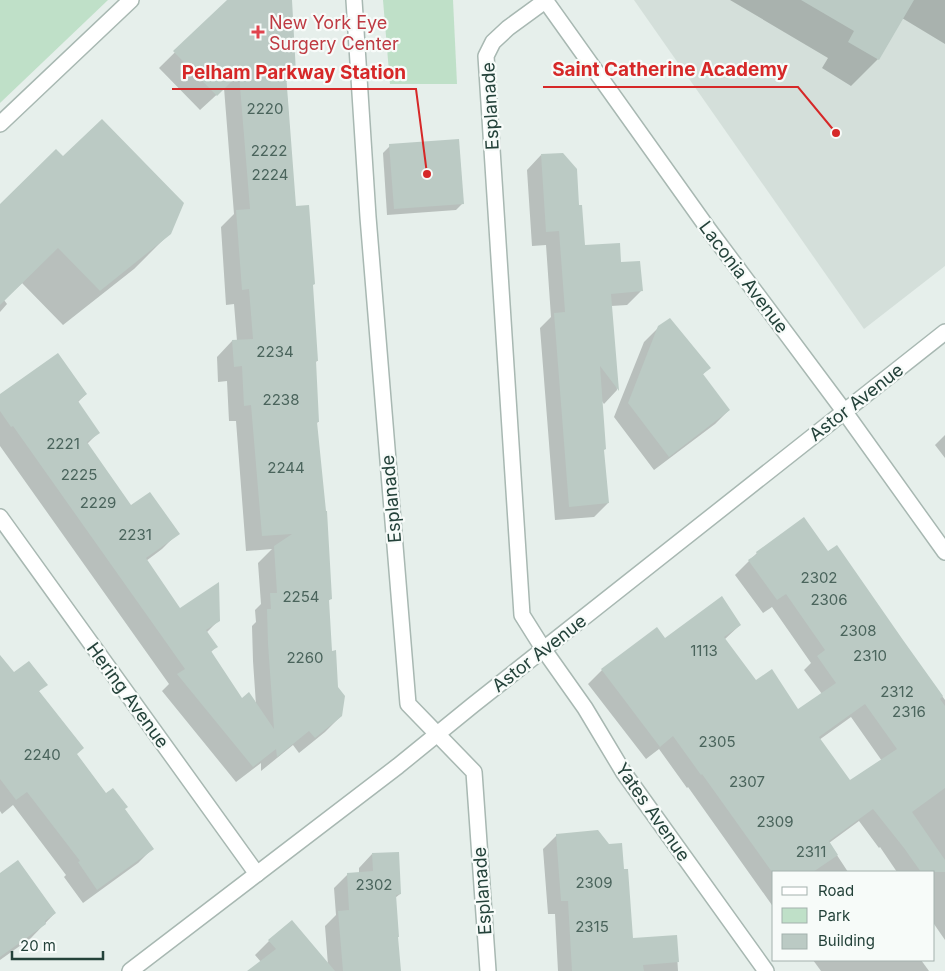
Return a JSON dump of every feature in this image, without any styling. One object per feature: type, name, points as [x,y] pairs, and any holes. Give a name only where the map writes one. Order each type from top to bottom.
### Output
[{"type":"street","points":[[0,124],[131,0]]},
{"type":"street","name":"Esplanade","points":[[354,0],[368,217],[408,704],[474,772],[488,971]]},
{"type":"street","name":"Esplanade","points":[[544,650],[522,615],[486,56],[492,42],[545,0]]},
{"type":"street","name":"Laconia Avenue","points":[[545,0],[945,552]]},
{"type":"street","name":"Astor Avenue","points":[[130,971],[398,766],[945,332]]},
{"type":"street","name":"Hering Avenue","points":[[0,517],[257,874]]},
{"type":"street","name":"Yates Avenue","points":[[544,650],[585,708],[624,773],[766,971]]},
{"type":"shaded area","points":[[634,0],[945,0],[945,266],[864,329]]},
{"type":"green space","points":[[0,0],[108,0],[0,103]]},
{"type":"green space","points":[[383,0],[453,0],[457,84],[390,84]]},
{"type":"building","points":[[227,0],[292,0],[296,73],[286,74],[296,206],[309,205],[318,361],[316,361],[319,422],[317,422],[327,511],[332,599],[329,600],[332,651],[336,650],[338,687],[345,696],[342,716],[315,738],[309,731],[277,757],[276,749],[253,767],[177,674],[185,669],[13,426],[11,427],[0,411],[0,394],[58,353],[87,394],[78,401],[100,433],[87,442],[131,505],[150,492],[180,534],[146,558],[180,608],[219,582],[220,621],[206,630],[218,647],[211,651],[242,698],[249,692],[274,729],[267,609],[271,609],[270,593],[277,593],[274,546],[292,534],[262,536],[251,405],[244,406],[242,366],[234,367],[232,340],[253,339],[249,289],[242,290],[236,210],[250,209],[239,74],[217,96],[173,51]]},
{"type":"building","points":[[801,0],[914,0],[879,60],[848,42],[854,31]]},
{"type":"building","points":[[102,119],[184,203],[171,234],[100,291],[58,248],[0,305],[0,204],[56,149],[63,156]]},
{"type":"building","points":[[459,139],[464,204],[394,209],[389,144]]},
{"type":"building","points":[[563,153],[577,169],[579,205],[582,205],[585,245],[620,243],[621,262],[640,261],[643,291],[611,294],[619,391],[600,366],[606,449],[604,450],[609,503],[569,507],[554,313],[565,312],[559,231],[546,232],[541,154]]},
{"type":"building","points":[[670,318],[711,368],[703,374],[730,410],[669,457],[628,403],[658,326]]},
{"type":"building","points":[[804,517],[828,551],[837,545],[943,696],[940,699],[945,706],[945,788],[912,812],[945,860],[945,872],[920,871],[873,809],[829,841],[838,855],[814,871],[772,872],[673,736],[660,747],[601,669],[657,627],[665,638],[722,596],[741,625],[724,637],[756,680],[772,669],[798,709],[836,683],[817,656],[825,650],[786,594],[777,600],[748,560],[757,554],[756,552]],"holes":[[[865,704],[897,749],[850,780],[819,737]]]},
{"type":"building","points":[[0,655],[14,672],[29,661],[48,685],[39,691],[84,748],[77,754],[106,793],[113,788],[128,807],[125,809],[154,849],[97,890],[78,862],[80,861],[27,792],[16,800],[0,779]]},
{"type":"building","points":[[598,830],[609,844],[622,843],[624,869],[628,869],[633,938],[677,935],[679,962],[643,965],[644,971],[572,971],[568,901],[561,901],[556,834]]},
{"type":"building","points":[[399,852],[401,894],[396,895],[401,971],[343,971],[338,911],[349,910],[347,873],[373,871],[372,853]]},
{"type":"building","points":[[18,860],[56,913],[45,921],[46,924],[0,957],[0,873]]},
{"type":"building","points":[[292,920],[335,971],[247,971],[276,949],[268,940]]},
{"type":"place","name":"New York Eye Surgery Center","points":[[258,32]]},
{"type":"place","name":"Saint Catherine Academy","points":[[836,133]]},
{"type":"place","name":"Pelham Parkway Station","points":[[427,174]]}]
